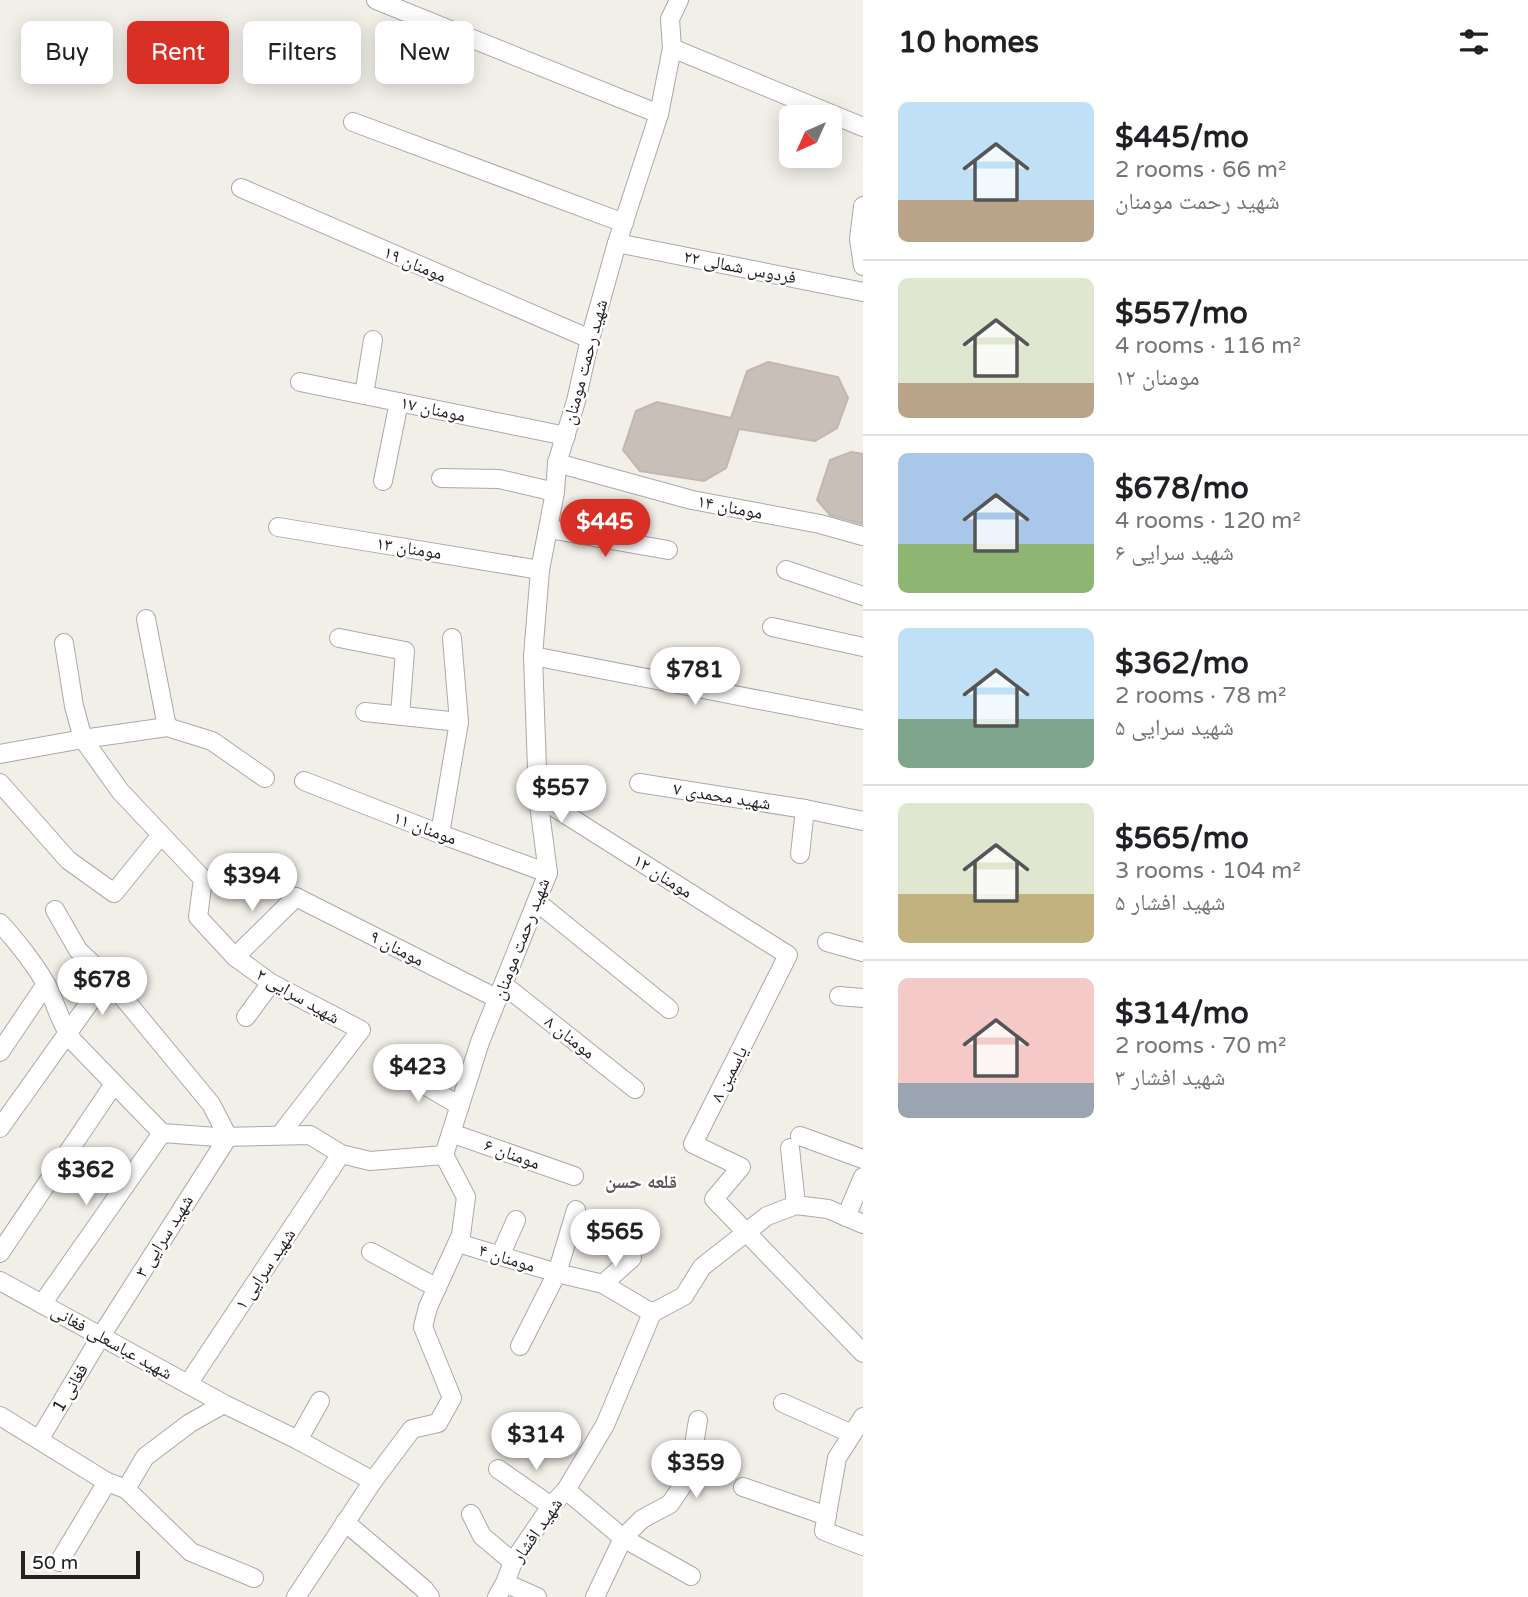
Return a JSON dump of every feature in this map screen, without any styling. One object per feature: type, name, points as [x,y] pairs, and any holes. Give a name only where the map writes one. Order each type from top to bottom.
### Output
[{"type":"street","points":[[376,0],[659,114]]},
{"type":"street","name":"شهید رحمت مومنان","points":[[444,1154],[480,1042],[548,873],[538,797],[533,656],[540,570],[555,492],[557,463],[617,243],[659,114],[673,48],[670,19],[679,0]]},
{"type":"street","points":[[673,48],[863,127]]},
{"type":"street","points":[[353,122],[624,223]]},
{"type":"street","name":"مومنان ۱۹","points":[[240,188],[590,339]]},
{"type":"street","points":[[863,206],[859,239],[863,265]]},
{"type":"street","name":"فردوس شمالی ۲۲","points":[[617,243],[863,292]]},
{"type":"street","points":[[363,395],[373,340]]},
{"type":"street","name":"مومنان ۱۷","points":[[300,382],[566,436]]},
{"type":"street","points":[[383,481],[399,402]]},
{"type":"street","name":"مومنان ۱۴","points":[[557,463],[692,500],[820,524],[863,536]]},
{"type":"street","points":[[441,478],[499,479],[555,492]]},
{"type":"street","name":"مومنان ۱۳","points":[[278,527],[540,570]]},
{"type":"street","points":[[549,529],[668,551]]},
{"type":"street","points":[[786,570],[863,596]]},
{"type":"street","points":[[146,619],[167,727]]},
{"type":"street","points":[[772,627],[863,647]]},
{"type":"street","points":[[339,638],[405,651],[400,715]]},
{"type":"street","points":[[440,834],[459,722],[452,638]]},
{"type":"street","points":[[64,643],[74,706],[83,739]]},
{"type":"street","points":[[533,656],[863,720]]},
{"type":"street","points":[[365,712],[459,722]]},
{"type":"street","points":[[0,754],[167,727],[212,741],[265,778]]},
{"type":"street","name":"شهید سرایی ۲","points":[[83,739],[120,791],[203,879],[198,917],[235,957],[271,984],[361,1030],[280,1135]]},
{"type":"street","name":"مومنان ۱۱","points":[[304,781],[548,873]]},
{"type":"street","points":[[0,783],[68,860],[114,893],[161,835]]},
{"type":"street","name":"شهید محمدی ۷","points":[[639,783],[805,809],[863,821]]},
{"type":"street","name":"مومنان ۱۲","points":[[538,797],[788,955]]},
{"type":"street","points":[[800,854],[805,809]]},
{"type":"street","name":"مومنان ۹","points":[[235,957],[296,897],[501,992]]},
{"type":"street","points":[[537,902],[669,1009]]},
{"type":"street","points":[[55,910],[78,950],[107,978],[211,1104],[228,1137]]},
{"type":"street","points":[[4,935],[46,985],[67,1033],[162,1133],[228,1137],[310,1135],[341,1154],[370,1161],[444,1154],[466,1197],[461,1235],[428,1307],[423,1327],[452,1398],[438,1423],[412,1429],[373,1481],[296,1597]]},
{"type":"street","points":[[827,942],[863,952]]},
{"type":"street","name":"یاسمین ۸","points":[[747,1232],[714,1199],[741,1167],[693,1144],[788,955]]},
{"type":"street","points":[[0,1128],[107,978]]},
{"type":"street","points":[[246,1017],[271,984]]},
{"type":"street","points":[[0,1052],[46,985]]},
{"type":"street","name":"مومنان ۸","points":[[501,992],[635,1089]]},
{"type":"street","points":[[839,996],[863,998]]},
{"type":"street","points":[[396,1068],[460,1107]]},
{"type":"street","points":[[0,1254],[114,1084]]},
{"type":"street","points":[[42,1304],[162,1133]]},
{"type":"street","name":"مومنان ۶","points":[[451,1133],[573,1176]]},
{"type":"street","name":"شهید سرایی ۳","points":[[101,1336],[228,1137]]},
{"type":"street","points":[[796,1205],[795,1142],[863,1159]]},
{"type":"street","name":"شهید سرایی ۱","points":[[188,1384],[341,1154]]},
{"type":"street","points":[[652,1313],[684,1296],[702,1267],[767,1216],[796,1205],[828,1209],[855,1220],[863,1177]]},
{"type":"street","points":[[520,1346],[557,1273],[576,1210]]},
{"type":"street","points":[[500,1256],[516,1220]]},
{"type":"street","points":[[747,1232],[863,1353]]},
{"type":"street","name":"۴ مومنان","points":[[458,1243],[603,1284],[652,1313]]},
{"type":"street","points":[[371,1252],[437,1288]]},
{"type":"street","points":[[603,1284],[632,1258]]},
{"type":"street","name":"شهید عباسعلی فغانی","points":[[0,1281],[373,1481]]},
{"type":"street","name":"شهید افشار","points":[[501,1590],[513,1562],[551,1506],[566,1490],[605,1425],[652,1313]]},
{"type":"street","name":"فغانی 1","points":[[39,1440],[101,1336]]},
{"type":"street","points":[[298,1440],[320,1401]]},
{"type":"street","points":[[783,1403],[859,1426],[837,1458],[825,1523]]},
{"type":"street","points":[[126,1489],[145,1457],[190,1423],[225,1404]]},
{"type":"street","points":[[0,1416],[107,1482],[126,1489],[191,1552],[254,1578]]},
{"type":"street","points":[[595,1597],[623,1538],[642,1519],[670,1504],[689,1476],[698,1420]]},
{"type":"street","points":[[498,1469],[551,1506]]},
{"type":"street","points":[[59,1562],[107,1482]]},
{"type":"street","points":[[743,1488],[825,1523],[863,1546]]},
{"type":"street","points":[[566,1490],[623,1538],[691,1576]]},
{"type":"street","points":[[471,1514],[482,1536],[513,1562]]},
{"type":"street","points":[[345,1522],[430,1597]]},
{"type":"street","points":[[501,1590],[537,1597]]},
{"type":"building","points":[[768,362],[838,377],[848,398],[837,428],[815,441],[739,429],[726,468],[704,481],[640,471],[623,450],[636,411],[657,402],[731,418],[747,371]]},
{"type":"building","points":[[851,452],[863,454],[863,524],[830,515],[817,500],[830,460]]},
{"type":"district","name":"قلعه حسن","points":[[641,1182]]}]
